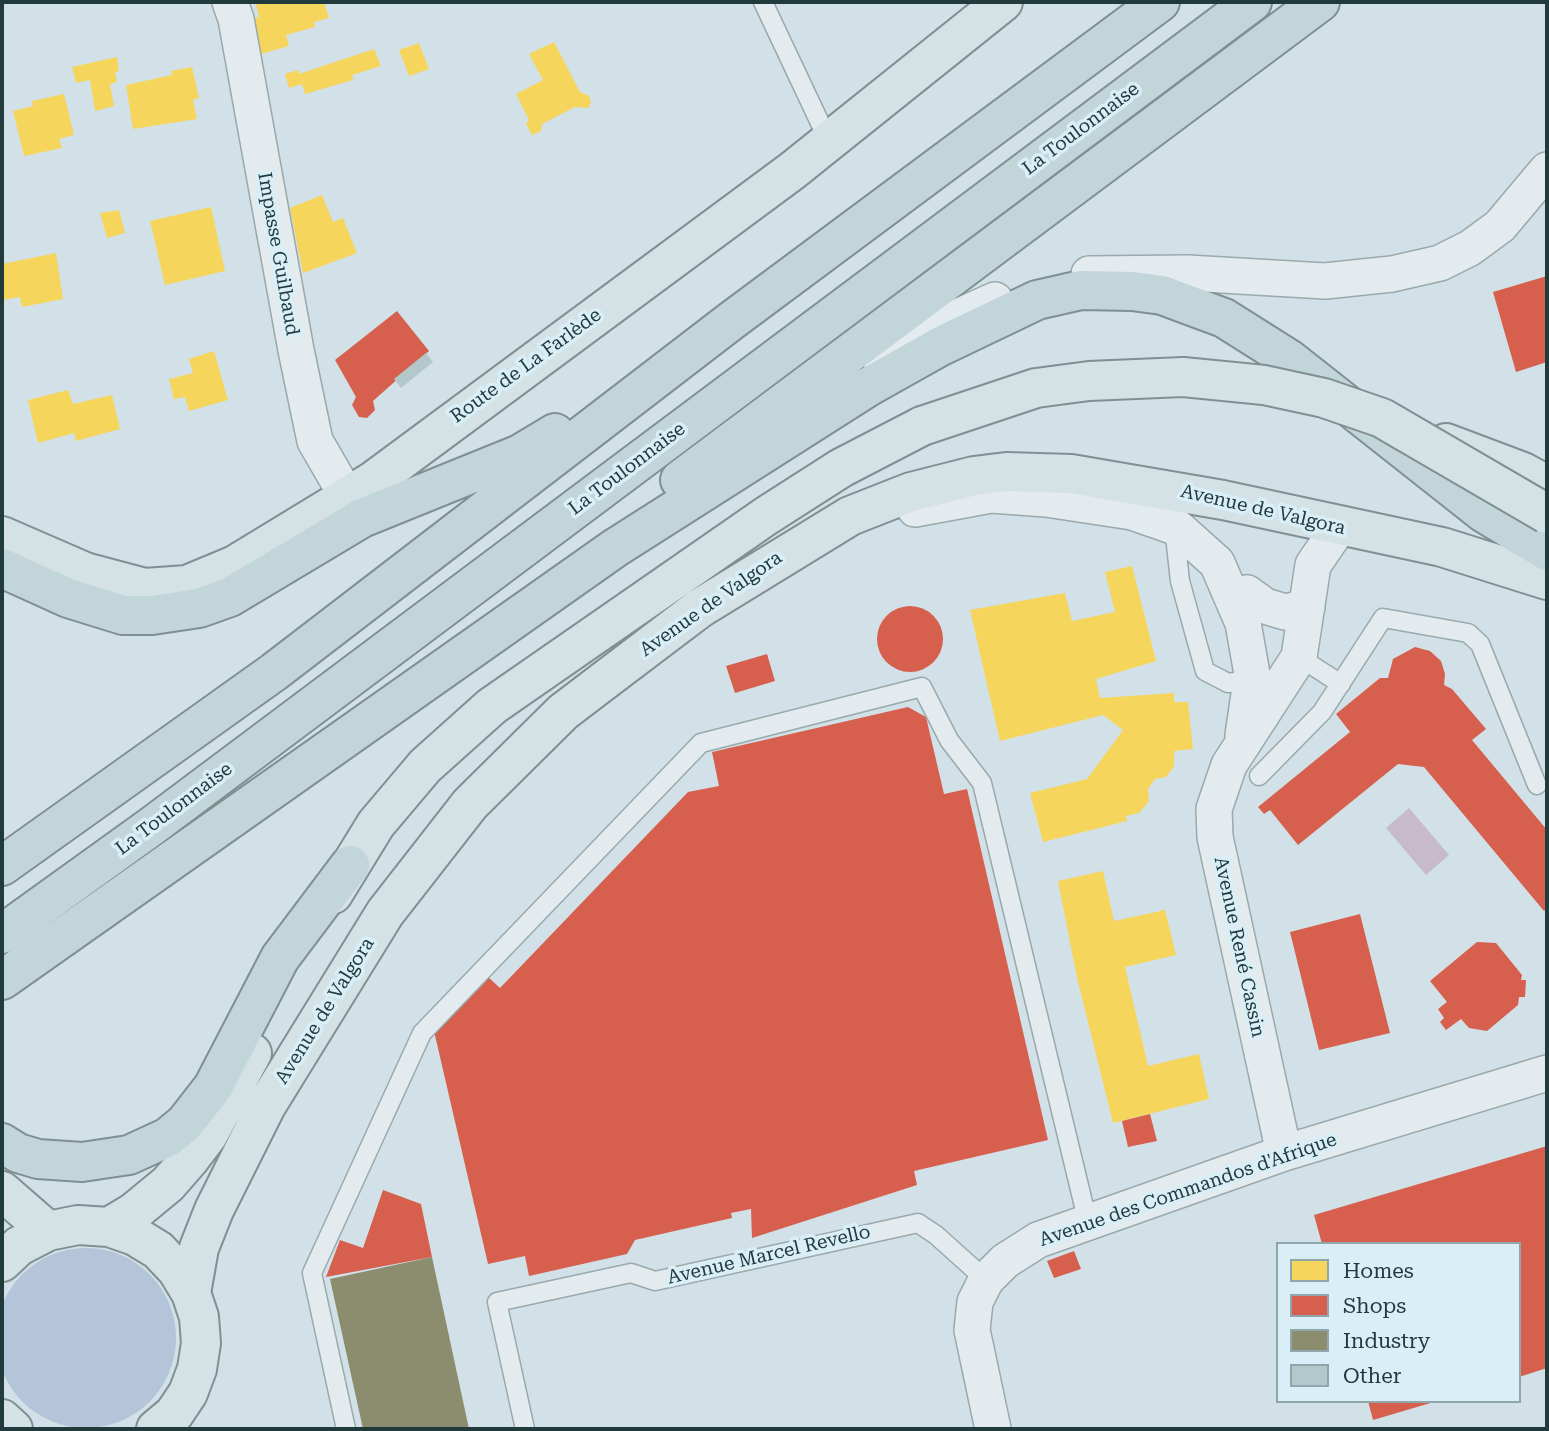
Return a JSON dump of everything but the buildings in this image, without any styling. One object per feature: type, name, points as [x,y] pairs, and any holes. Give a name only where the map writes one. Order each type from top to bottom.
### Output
[{"type":"highway","points":[[2,866],[274,672],[732,321],[1160,2]]},
{"type":"highway","name":"La Toulonnaise","points":[[2,934],[152,826],[1252,2]]},
{"type":"highway","points":[[170,860],[1320,2]]},
{"type":"highway","points":[[2,980],[615,548],[868,387],[941,346],[1037,300],[1081,290],[1162,295],[1224,318],[1289,359],[1484,513],[1547,551]]},
{"type":"highway","points":[[2,568],[77,602],[123,615],[168,613],[215,603],[262,579],[362,518],[520,454],[732,321]]},
{"type":"highway","points":[[2,1143],[18,1153],[38,1159],[82,1162],[129,1155],[150,1148],[168,1137],[185,1123],[213,1087],[280,958],[349,864]]},
{"type":"main road","name":"Route de La Farlède","points":[[2,536],[115,582],[145,587],[187,585],[235,565],[348,498],[829,142],[1003,2]]},
{"type":"main road","points":[[109,1227],[134,1212],[167,1184],[208,1135],[247,1062],[285,981],[349,864],[376,824],[425,766],[492,706],[766,516],[841,468],[922,426],[1036,388],[1139,377],[1183,377],[1264,385],[1324,398],[1382,418],[1535,479]]},
{"type":"main road","points":[[1382,418],[1547,514]]},
{"type":"main road","name":"Avenue de Valgora","points":[[191,1293],[199,1248],[228,1175],[247,1141],[385,914],[434,847],[470,804],[563,712],[700,608],[797,545],[850,516],[911,492],[1006,472],[1071,474],[1140,484],[1442,547],[1547,580]]},
{"type":"main road","points":[[2,1191],[48,1231]]},
{"type":"main road","points":[[2,1262],[19,1246],[48,1231],[78,1225],[109,1227],[135,1236],[158,1250],[177,1270],[191,1293],[199,1317],[201,1343],[197,1369],[188,1393],[174,1414],[156,1429]]},
{"type":"main road","points":[[2,1419],[13,1429]]},
{"type":"street","name":"Impasse Guilbaud","points":[[230,2],[236,19],[315,441],[348,498]]},
{"type":"street","points":[[615,548],[862,370],[933,328],[992,301],[1044,282],[1101,272],[1188,273],[1325,282],[1392,274],[1440,263],[1471,248],[1500,226],[1547,170]]},
{"type":"street","name":"Avenue René Cassin","points":[[797,545],[881,517],[944,501],[991,495],[1090,504],[1132,512],[1174,527],[1208,551],[1224,573],[1250,653],[1278,672]]},
{"type":"street","name":"Avenue René Cassin","points":[[1284,1153],[1214,836],[1214,810],[1220,786],[1278,672],[1307,607],[1313,565],[1339,527]]},
{"type":"street","points":[[1234,599],[1247,593],[1277,611],[1307,607]]},
{"type":"street","name":"Avenue des Commandos d'Afrique","points":[[993,1429],[972,1330],[975,1302],[986,1280],[1005,1261],[1038,1240],[1284,1153],[1547,1073]]},
{"type":"lane","points":[[763,2],[829,142]]},
{"type":"lane","points":[[1174,527],[1180,581],[1205,671],[1228,683],[1278,672],[1341,684]]},
{"type":"lane","points":[[1259,776],[1322,712],[1383,618],[1468,633],[1480,643],[1537,785]]},
{"type":"lane","points":[[346,1429],[312,1273],[422,1033],[701,743],[922,687],[949,740],[982,783],[1088,1223]]},
{"type":"lane","name":"Avenue Marcel Revello","points":[[525,1429],[497,1302],[631,1273],[655,1281],[918,1223],[936,1234],[986,1280]]},
{"type":"shaded area","points":[[1409,808],[1449,855],[1426,875],[1386,828]]},
{"type":"shaded area","points":[[68,1250],[104,1250],[136,1263],[150,1274],[161,1288],[174,1320],[174,1356],[161,1388],[150,1402],[136,1413],[104,1426],[68,1426],[36,1413],[22,1402],[11,1388],[-1,1359],[-1,1317],[11,1288],[22,1274],[36,1263]]}]
